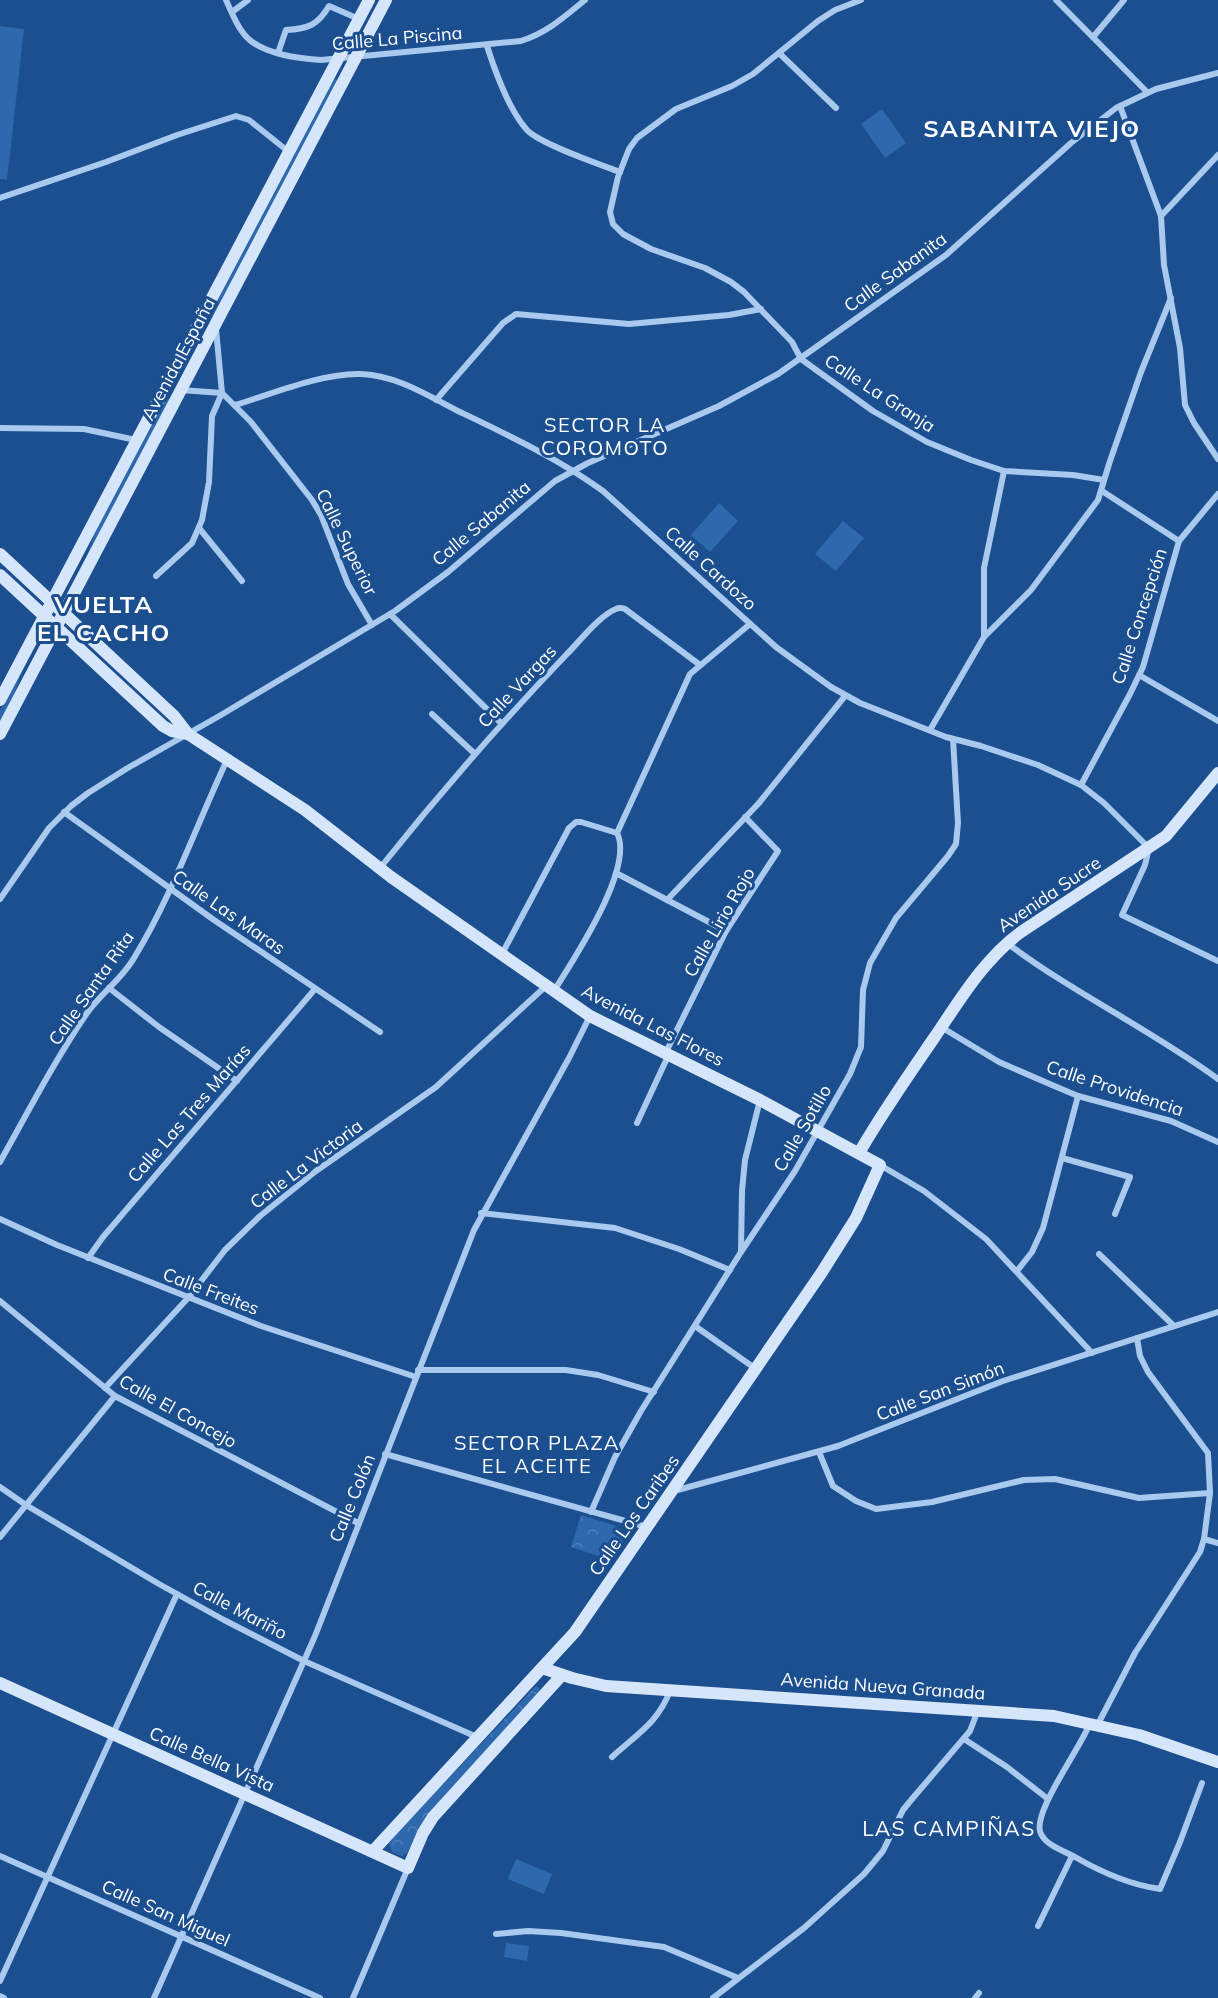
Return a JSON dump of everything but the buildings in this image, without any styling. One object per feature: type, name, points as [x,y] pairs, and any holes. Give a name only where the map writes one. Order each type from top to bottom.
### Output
[{"type":"street","name":"Calle La Piscina","points":[[226,0],[237,24],[251,43],[261,49],[309,59],[487,46],[521,41],[544,32],[585,0]]},
{"type":"street","points":[[232,12],[248,0]]},
{"type":"street","name":"Avenida España","points":[[0,700],[369,0]]},
{"type":"street","name":"Avenida España","points":[[0,734],[386,0]]},
{"type":"street","points":[[487,46],[505,94],[527,131],[543,141],[620,172],[633,143],[654,124],[676,109],[744,79],[825,16],[861,0]]},
{"type":"street","points":[[1056,0],[1148,93]]},
{"type":"street","points":[[1094,36],[1124,0]]},
{"type":"street","points":[[279,53],[286,30],[298,29],[315,23],[323,16],[327,3],[359,19]]},
{"type":"street","points":[[778,53],[836,108]]},
{"type":"street","name":"Calle Sabanita","points":[[0,899],[49,828],[64,812],[88,793],[390,614],[448,572],[555,481],[760,386],[801,359],[946,255],[1071,143],[1120,106],[1148,93],[1218,73]]},
{"type":"street","points":[[1120,106],[1161,216],[1164,265],[1180,348],[1185,405],[1218,459]]},
{"type":"street","points":[[0,198],[236,116],[249,120],[289,152]]},
{"type":"street","points":[[1161,216],[1218,155]]},
{"type":"street","name":"Calle La Granja","points":[[620,172],[610,212],[611,220],[616,228],[651,249],[719,275],[744,292],[792,342],[801,359],[873,411],[908,432],[950,452],[1004,471],[1072,475],[1104,480]]},
{"type":"street","points":[[930,730],[984,637],[1010,612],[1046,571],[1098,500],[1141,372],[1171,298]]},
{"type":"street","points":[[436,400],[503,323],[516,315],[629,324],[729,315],[761,309]]},
{"type":"street","points":[[156,576],[192,543],[199,528],[209,482],[213,416],[222,393],[215,326]]},
{"type":"street","name":"Calle Cardozo","points":[[235,405],[316,381],[358,374],[388,378],[436,400],[573,471],[603,491],[790,658],[845,696],[930,730],[1038,765],[1081,785],[1104,803],[1149,848]]},
{"type":"street","points":[[166,386],[181,390],[222,393]]},
{"type":"street","name":"Calle Superior","points":[[222,393],[251,422],[312,500],[321,515],[348,584],[372,625]]},
{"type":"street","points":[[0,428],[84,429],[138,441]]},
{"type":"street","points":[[984,637],[984,568],[1004,471]]},
{"type":"street","points":[[1102,491],[1179,541]]},
{"type":"street","name":"Calle Concepción","points":[[1081,785],[1139,675],[1179,541],[1218,494]]},
{"type":"street","points":[[199,528],[242,581]]},
{"type":"street","name":"Avenida Las Flores","points":[[0,554],[174,716],[188,734],[319,821],[380,868],[590,1016],[760,1100],[916,1186],[986,1239],[1092,1353]]},
{"type":"street","name":"Avenida Las Flores","points":[[0,575],[163,726],[172,731],[188,734]]},
{"type":"street","name":"Calle Vargas","points":[[380,868],[502,724],[587,634],[617,608],[631,613],[700,665]]},
{"type":"street","points":[[390,614],[502,724]]},
{"type":"street","points":[[501,954],[568,828],[576,822],[581,822],[617,833],[687,679],[700,665],[750,624]]},
{"type":"street","points":[[1139,675],[1218,722]]},
{"type":"street","points":[[667,900],[745,818],[845,696]]},
{"type":"street","points":[[432,714],[475,754]]},
{"type":"street","name":"Calle Sotillo","points":[[591,1512],[615,1458],[654,1392],[741,1252],[789,1181],[850,1074],[861,1047],[863,990],[875,950],[896,918],[956,844],[958,812],[953,738]]},
{"type":"street","name":"Calle Santa Rita","points":[[0,1162],[80,1024],[96,1001],[135,957],[170,889],[227,760]]},
{"type":"street","name":"Avenida Sucre","points":[[859,1153],[889,1103],[988,962],[1021,932],[1149,848],[1173,829],[1218,773]]},
{"type":"street","name":"Calle Las Maras","points":[[64,812],[170,889],[380,1032]]},
{"type":"street","name":"Calle Lirio Rojo","points":[[637,1123],[726,931],[778,851],[745,818]]},
{"type":"street","name":"Calle La Victoria","points":[[105,1388],[188,1298],[225,1250],[260,1216],[316,1171],[436,1087],[550,988],[600,913],[613,884],[621,843],[617,833]]},
{"type":"street","points":[[1149,848],[1145,865],[1122,915],[1218,961]]},
{"type":"street","points":[[616,873],[726,931]]},
{"type":"street","points":[[1007,943],[1041,967],[1177,1050],[1218,1079]]},
{"type":"street","points":[[109,988],[159,1027],[237,1081]]},
{"type":"street","name":"Calle Las Tres Marías","points":[[88,1258],[103,1237],[315,989]]},
{"type":"street","name":"Calle Colón","points":[[154,1998],[304,1661],[481,1214],[569,1058],[590,1016]]},
{"type":"street","name":"Calle Providencia","points":[[942,1027],[999,1062],[1078,1095],[1171,1121],[1218,1142]]},
{"type":"street","points":[[1017,1271],[1028,1259],[1038,1242],[1078,1095]]},
{"type":"street","points":[[741,1252],[745,1160],[760,1100]]},
{"type":"street","points":[[1062,1158],[1130,1177],[1115,1214]]},
{"type":"street","name":"Calle Los Caribes","points":[[373,1851],[575,1632],[849,1230],[880,1165]]},
{"type":"street","points":[[481,1214],[615,1228],[679,1249],[730,1270]]},
{"type":"street","name":"Calle Freites","points":[[0,1219],[88,1258],[261,1326],[417,1374],[566,1370],[598,1374],[654,1392]]},
{"type":"street","points":[[1099,1254],[1174,1326]]},
{"type":"street","name":"Calle El Concejo","points":[[0,1301],[115,1396],[358,1523]]},
{"type":"street","name":"Calle San Simón","points":[[671,1492],[723,1476],[819,1452],[1003,1382],[1218,1312]]},
{"type":"street","points":[[696,1326],[756,1369]]},
{"type":"street","points":[[1137,1338],[1140,1356],[1148,1372],[1208,1453],[1210,1493],[1204,1539],[1196,1559],[1135,1653],[1048,1798],[1040,1820],[1040,1833],[1048,1842],[1072,1856],[1121,1878],[1141,1885],[1160,1888],[1202,1783]]},
{"type":"street","points":[[0,1537],[115,1396]]},
{"type":"street","points":[[819,1452],[833,1486],[856,1501],[876,1509],[932,1502],[1009,1482],[1044,1478],[1139,1498],[1210,1493]]},
{"type":"street","points":[[385,1454],[647,1527]]},
{"type":"street","name":"Calle Mariño","points":[[0,1487],[26,1505],[177,1594],[304,1661],[478,1737]]},
{"type":"street","points":[[1204,1539],[1218,1543]]},
{"type":"street","points":[[0,1981],[177,1594]]},
{"type":"street","name":"Avenida Nueva Granada","points":[[542,1668],[606,1686],[1054,1716],[1164,1743],[1218,1762]]},
{"type":"street","points":[[353,1998],[423,1833],[433,1817],[562,1675]]},
{"type":"street","name":"Calle Bella Vista","points":[[0,1683],[408,1868]]},
{"type":"street","points":[[612,1757],[653,1721],[664,1706],[670,1690]]},
{"type":"street","points":[[713,1998],[804,1928],[864,1874],[883,1851],[903,1810],[964,1739],[975,1722],[978,1710]]},
{"type":"street","points":[[964,1739],[1007,1767],[1048,1798]]},
{"type":"street","name":"Calle San Miguel","points":[[0,1856],[320,1998]]},
{"type":"street","points":[[1038,1926],[1072,1856]]},
{"type":"street","points":[[496,1934],[528,1931],[561,1933],[664,1947],[738,1978]]},
{"type":"green space","points":[[0,26],[24,29],[7,180],[0,179]]},
{"type":"green space","points":[[333,79],[338,80],[208,327],[218,300]]},
{"type":"green space","points":[[882,109],[906,143],[885,158],[861,124]]},
{"type":"green space","points":[[168,398],[170,400],[86,559],[95,532]]},
{"type":"green space","points":[[719,503],[738,521],[710,552],[691,535]]},
{"type":"green space","points":[[843,521],[864,538],[836,571],[815,554]]},
{"type":"green space","points":[[42,634],[21,674],[14,695],[0,723],[0,711]]},
{"type":"green space","points":[[581,1515],[616,1526],[623,1532],[622,1544],[611,1560],[571,1547]]},
{"type":"green space","points":[[536,1686],[540,1689],[539,1692],[432,1809],[407,1853],[402,1856],[392,1852],[389,1844],[394,1836]]},
{"type":"green space","points":[[516,1859],[552,1874],[544,1894],[508,1879]]},
{"type":"green space","points":[[506,1943],[529,1946],[527,1961],[504,1957]]},
{"type":"district","name":"SABANITA VIEJO","points":[[1032,128]]},
{"type":"district","name":"SECTOR LA COROMOTO","points":[[605,436]]},
{"type":"district","name":"VUELTA EL CACHO","points":[[104,618]]},
{"type":"district","name":"SECTOR PLAZA EL ACEITE","points":[[537,1454]]},
{"type":"district","name":"LAS CAMPIÑAS","points":[[949,1828]]}]
